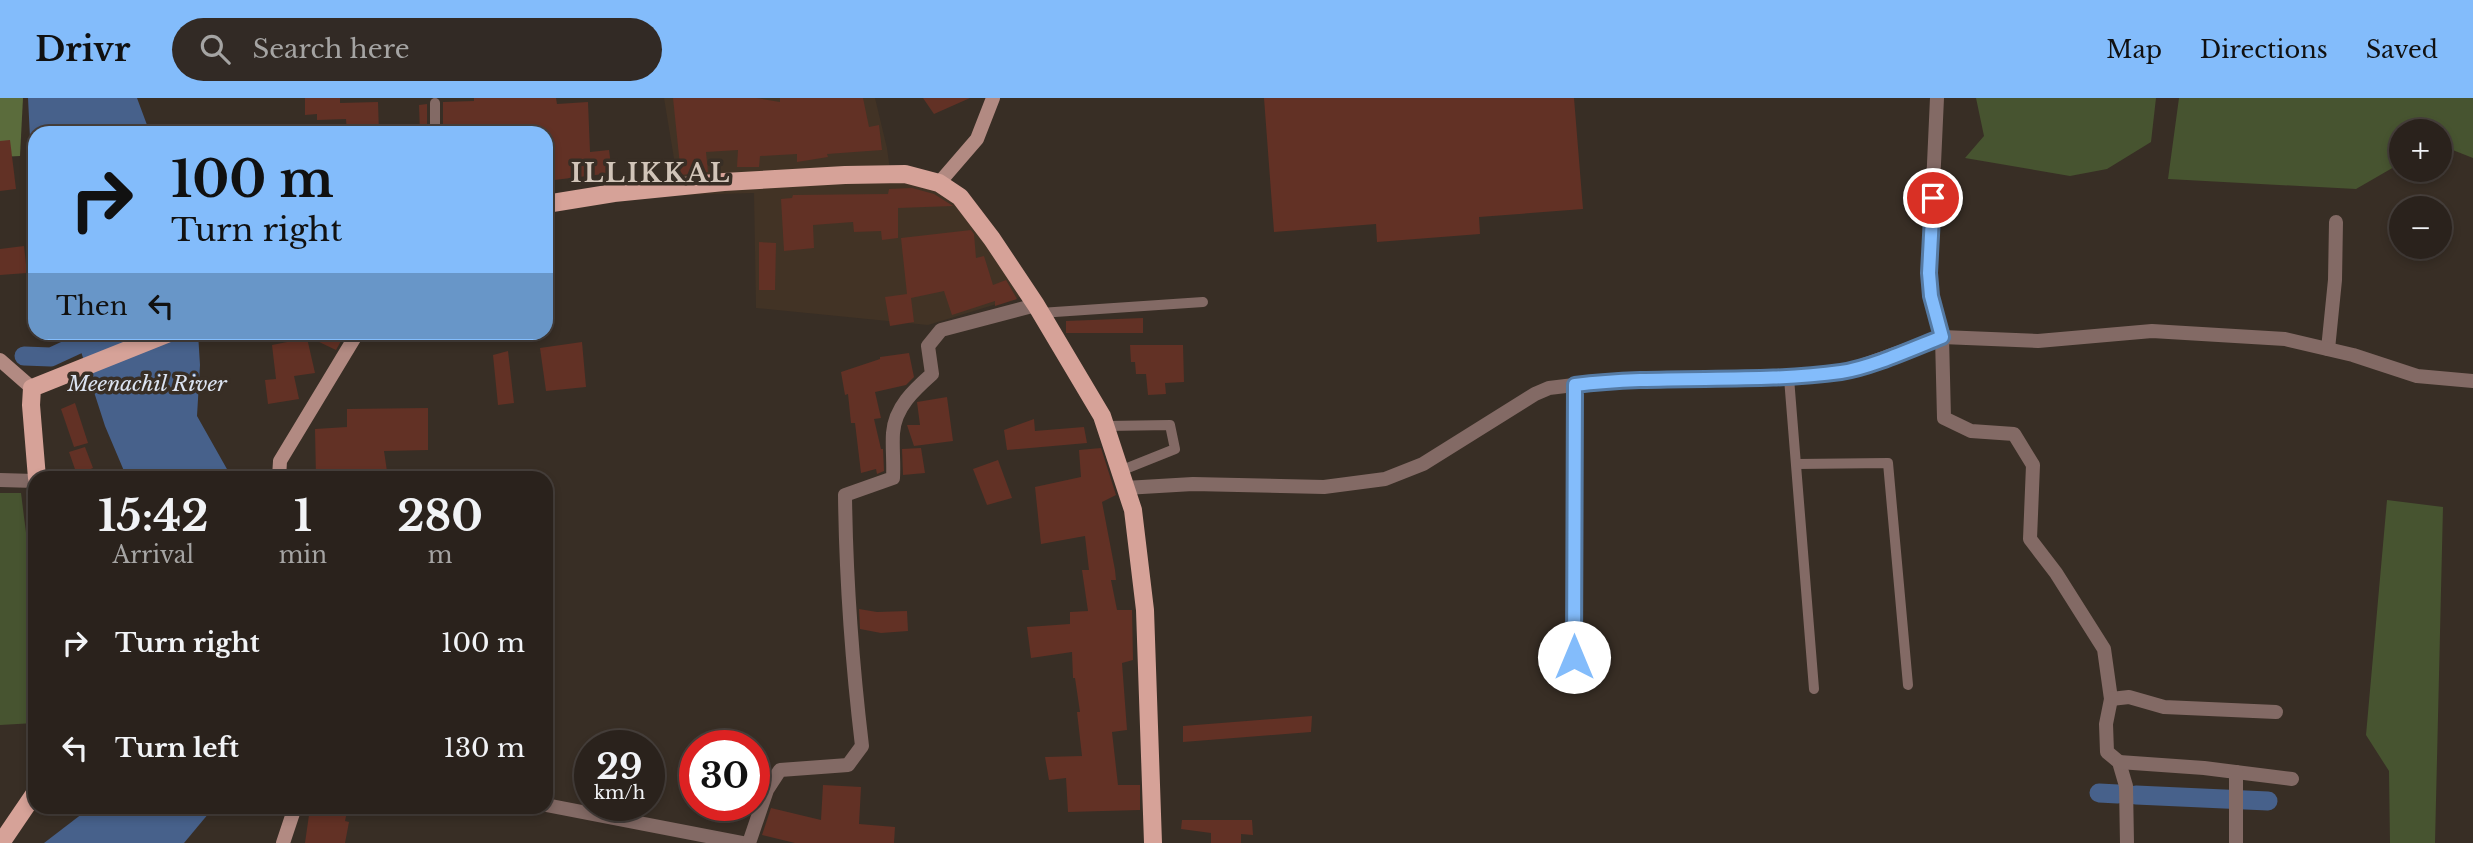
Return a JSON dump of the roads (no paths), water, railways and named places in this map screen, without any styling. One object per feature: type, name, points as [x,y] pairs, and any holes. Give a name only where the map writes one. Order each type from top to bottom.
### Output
[{"type":"main road","points":[[553,203],[614,193],[724,182],[845,174],[905,174],[939,183],[960,197],[992,239],[1038,309],[1102,416],[1133,510],[1145,610],[1153,843]]},
{"type":"main road","points":[[35,471],[32,388],[152,340]]},
{"type":"main road","points":[[1,843],[28,803]]},
{"type":"street","points":[[939,183],[977,139],[993,98]]},
{"type":"street","points":[[1937,98],[1929,273],[1931,296],[1942,337],[1944,418],[1971,430],[2014,435],[2033,465],[2030,539],[2056,573],[2104,649],[2111,699],[2106,724],[2107,752],[2119,762],[2292,779]]},
{"type":"street","points":[[2328,349],[2336,222]]},
{"type":"street","points":[[749,843],[767,790],[780,770],[848,765],[862,746],[846,568],[845,495],[893,478],[893,431],[901,407],[914,390],[932,374],[928,346],[941,330],[1038,309]]},
{"type":"street","points":[[1122,479],[1193,484],[1324,487],[1385,479],[1423,464],[1549,388],[1624,379],[1789,378],[1844,372],[1942,337],[2038,341],[2152,331],[2285,340],[2353,355],[2417,376],[2473,381]]},
{"type":"street","points":[[279,471],[280,461],[353,340]]},
{"type":"street","points":[[0,360],[32,388]]},
{"type":"street","points":[[1574,657],[1575,385]]},
{"type":"street","points":[[0,480],[28,479]]},
{"type":"street","points":[[2111,699],[2129,697],[2164,707],[2276,712]]},
{"type":"street","points":[[2119,762],[2126,792],[2127,843]]},
{"type":"street","points":[[2236,772],[2236,843]]},
{"type":"street","points":[[553,806],[743,843]]},
{"type":"street","points":[[283,843],[293,814]]},
{"type":"lane","points":[[435,103],[435,126]]},
{"type":"lane","points":[[1038,309],[1203,302]]},
{"type":"lane","points":[[1789,378],[1814,689]]},
{"type":"lane","points":[[1105,426],[1170,425],[1175,449],[1122,479]]},
{"type":"lane","points":[[1797,464],[1888,463],[1908,685]]},
{"type":"water","points":[[28,98],[137,98],[147,126],[29,126]]},
{"type":"water","name":"Meenachil River","points":[[77,340],[198,340],[197,416],[228,471],[124,471],[105,426]]},
{"type":"water","points":[[82,814],[208,814],[184,843],[44,843]]},
{"type":"waterway","points":[[24,356],[51,357],[88,340]]},
{"type":"waterway","points":[[2099,793],[2118,794]]},
{"type":"waterway","points":[[2136,795],[2268,801]]},
{"type":"district","name":"ILLIKKAL","points":[[651,173]]}]
